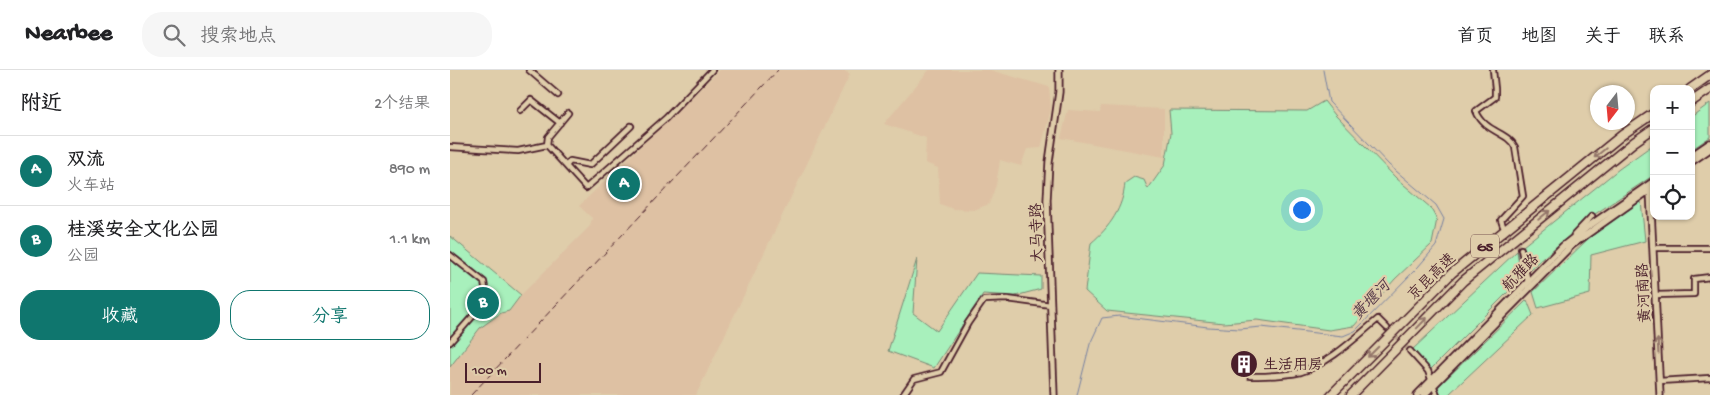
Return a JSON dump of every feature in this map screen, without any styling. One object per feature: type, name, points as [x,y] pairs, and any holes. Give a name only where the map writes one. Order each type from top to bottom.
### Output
[{"type":"highway","points":[[1695,86],[1710,75]]},
{"type":"highway","points":[[1695,99],[1710,89]]},
{"type":"highway","name":"京昆高速","points":[[1331,395],[1452,272],[1622,135],[1650,117]]},
{"type":"highway","name":"京昆高速","points":[[1352,395],[1463,281],[1626,148],[1651,130]]},
{"type":"street","points":[[529,70],[558,95]]},
{"type":"street","points":[[568,114],[548,137],[547,145],[586,188],[666,118],[712,70]]},
{"type":"street","name":"大马寺路","points":[[1054,395],[1047,200],[1048,162],[1058,100],[1059,70]]},
{"type":"street","points":[[1492,70],[1495,97],[1476,111],[1480,120],[1492,130],[1512,141],[1523,196],[1501,220],[1503,226]]},
{"type":"street","points":[[520,111],[531,100],[560,123]]},
{"type":"street","points":[[566,166],[570,161],[590,164],[631,126]]},
{"type":"street","points":[[1695,153],[1710,143]]},
{"type":"street","points":[[450,147],[518,151],[547,145]]},
{"type":"street","points":[[1695,159],[1710,149]]},
{"type":"street","points":[[1701,155],[1705,161]]},
{"type":"street","name":"航雅路","points":[[1424,395],[1433,383],[1563,246],[1650,185]]},
{"type":"street","name":"航雅路","points":[[1417,395],[1433,383],[1572,245],[1650,190]]},
{"type":"street","points":[[1528,283],[1592,216]]},
{"type":"street","name":"黄河南路","points":[[1654,220],[1655,235],[1653,248],[1660,395]]},
{"type":"street","points":[[1653,248],[1710,248]]},
{"type":"street","points":[[1521,249],[1528,283]]},
{"type":"street","points":[[450,255],[484,282],[487,300],[450,342]]},
{"type":"street","points":[[1655,295],[1694,294],[1694,279],[1710,277]]},
{"type":"street","points":[[902,395],[914,379],[941,372],[968,323],[984,300],[1007,299],[1051,305]]},
{"type":"street","points":[[1250,376],[1280,376],[1301,372],[1321,364],[1378,319],[1387,328]]},
{"type":"street","points":[[1410,351],[1428,371],[1437,395]]},
{"type":"street","points":[[1660,381],[1710,378]]},
{"type":"shaded area","points":[[720,70],[843,70],[850,74],[696,395],[450,395],[450,367],[480,328],[501,313],[509,311],[521,295],[590,226],[592,218],[579,206]]},
{"type":"shaded area","points":[[929,70],[990,70],[1049,87],[1051,109],[1041,148],[1027,149],[1021,166],[1000,160],[996,185],[989,204],[974,210],[953,209],[940,204],[938,168],[925,163],[926,138],[884,124]]},
{"type":"shaded area","points":[[1101,106],[1164,109],[1164,157],[1061,138],[1068,110],[1100,112]]},
{"type":"green space","points":[[1324,101],[1335,115],[1396,178],[1431,208],[1437,219],[1432,244],[1395,279],[1354,326],[1329,330],[1257,320],[1224,323],[1107,311],[1085,291],[1091,243],[1110,224],[1122,201],[1125,183],[1134,177],[1144,180],[1148,189],[1165,165],[1171,133],[1169,110],[1307,111]]},
{"type":"green space","points":[[1710,103],[1710,137],[1695,147],[1695,130],[1695,114]]},
{"type":"green space","points":[[1650,147],[1650,178],[1592,216],[1530,269],[1523,246],[1619,169]]},
{"type":"green space","points":[[1641,201],[1645,241],[1591,255],[1590,294],[1538,308],[1533,292],[1590,237]]},
{"type":"green space","points":[[450,236],[521,295],[509,311],[501,313],[480,328],[450,367]]},
{"type":"green space","points":[[1517,251],[1521,279],[1430,370],[1412,350]]},
{"type":"green space","points":[[917,259],[913,313],[937,331],[977,273],[1041,276],[1041,289],[1015,296],[983,294],[934,368],[888,351]]},
{"type":"green space","points":[[1527,300],[1533,315],[1448,395],[1441,395],[1438,387]]},
{"type":"waterway","name":"黄堰河","points":[[1077,395],[1090,344],[1102,318],[1119,316],[1208,327],[1240,329],[1261,327],[1343,336],[1355,331],[1436,246],[1444,219],[1436,205],[1389,165],[1329,102],[1323,70]]},
{"type":"tunnel","points":[[1505,229],[1521,249]]},
{"type":"tunnel","points":[[1387,328],[1410,351]]},
{"type":"railway","points":[[471,395],[778,70]]},
{"type":"place","name":"双流","points":[[624,184]]},
{"type":"place","name":"桂溪安全文化公园","points":[[483,303]]},
{"type":"place","name":"生活用房","points":[[1244,364]]}]
